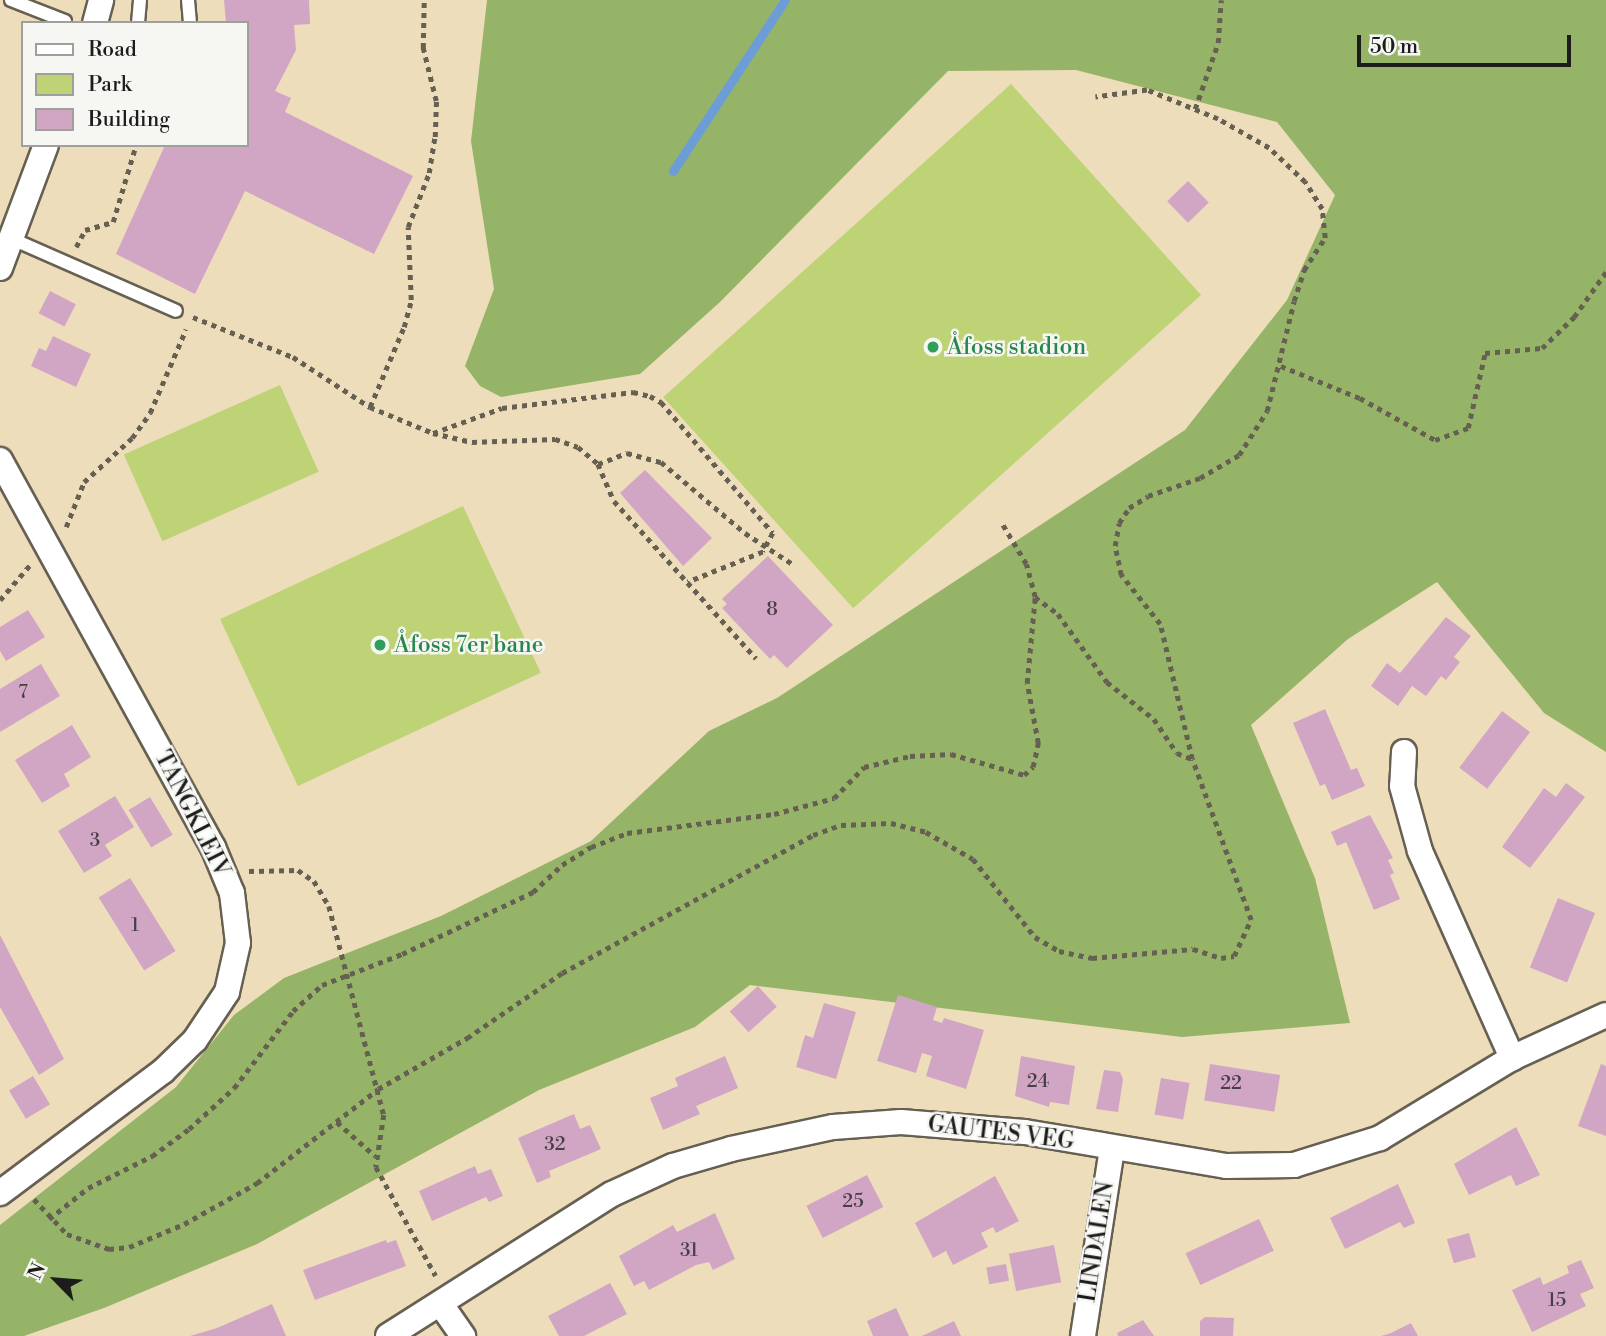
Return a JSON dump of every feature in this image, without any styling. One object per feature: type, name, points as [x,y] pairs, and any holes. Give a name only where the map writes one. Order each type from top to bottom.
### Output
[{"type":"street","points":[[96,21],[101,0]]},
{"type":"street","points":[[0,268],[45,147]]},
{"type":"street","name":"TANGKLEIV","points":[[0,460],[224,871],[232,893],[238,943],[235,970],[215,1014],[163,1071],[7,1182]]},
{"type":"street","points":[[1405,752],[1402,786],[1420,851],[1512,1058]]},
{"type":"street","name":"GAUTES VEG","points":[[388,1336],[447,1302],[527,1244],[641,1179],[673,1166],[793,1134],[864,1124],[964,1124],[1226,1166],[1294,1165],[1380,1138],[1512,1058],[1606,1015]]},
{"type":"street","name":"LINDALEN","points":[[1083,1336],[1112,1148]]},
{"type":"street","points":[[447,1302],[463,1336]]},
{"type":"lane","points":[[11,0],[65,21]]},
{"type":"lane","points":[[138,21],[140,0]]},
{"type":"lane","points":[[188,0],[190,21]]},
{"type":"lane","points":[[10,238],[176,311]]},
{"type":"path","points":[[370,407],[407,318],[411,299],[408,227],[429,173],[435,137],[436,101],[423,48],[424,0]]},
{"type":"path","points":[[1195,109],[1218,43],[1221,0]]},
{"type":"path","points":[[7,1182],[49,1219],[84,1242],[109,1249],[129,1247],[184,1224],[257,1183],[378,1089],[467,1038],[562,973],[813,835],[841,825],[891,823],[926,832],[973,859],[1035,937],[1059,951],[1092,958],[1193,949],[1221,958],[1234,956],[1251,920],[1192,759],[1160,624],[1121,575],[1115,546],[1119,523],[1129,509],[1148,496],[1200,478],[1239,455],[1267,411],[1281,366],[1294,300],[1304,270],[1325,238],[1322,209],[1304,182],[1269,148],[1195,109],[1147,90],[1095,97]]},
{"type":"path","points":[[68,263],[85,230],[113,222],[135,147]]},
{"type":"path","points":[[1281,366],[1360,398],[1435,440],[1468,428],[1486,352],[1542,348],[1574,317],[1606,272]]},
{"type":"path","points":[[176,311],[293,357],[370,407],[433,433],[471,442],[566,441],[598,464],[614,501],[756,658]]},
{"type":"path","points":[[0,600],[51,553],[84,482],[132,438],[150,413],[192,317]]},
{"type":"path","points":[[433,433],[502,408],[621,393],[650,396],[661,402],[768,521],[773,533],[770,547]]},
{"type":"path","points":[[598,464],[627,453],[643,454],[661,462],[745,533],[794,565]]},
{"type":"path","points":[[49,1219],[88,1188],[152,1156],[189,1129],[233,1088],[293,1011],[322,985],[488,915],[533,892],[562,864],[590,847],[627,833],[774,814],[834,798],[864,768],[910,756],[951,754],[1024,775],[1033,767],[1038,743],[1027,683],[1035,597],[1026,564],[1001,522]]},
{"type":"path","points":[[688,582],[770,547]]},
{"type":"path","points":[[1035,597],[1058,614],[1107,682],[1154,719],[1177,753],[1192,759]]},
{"type":"path","points":[[224,871],[298,870],[314,881],[329,906],[344,975],[384,1115],[376,1156],[387,1193],[447,1302]]},
{"type":"path","points":[[337,1122],[376,1156]]},
{"type":"green space","points":[[487,0],[1606,0],[1606,752],[1544,713],[1437,582],[1348,639],[1251,725],[1315,878],[1350,1023],[1182,1037],[750,985],[695,1027],[539,1090],[257,1244],[104,1308],[24,1336],[0,1336],[0,1225],[176,1087],[234,1015],[284,978],[441,916],[591,841],[709,731],[777,698],[1185,430],[1287,300],[1335,195],[1277,122],[1076,70],[948,71],[720,302],[640,374],[501,397],[480,386],[465,366],[494,289],[471,141]]},
{"type":"green space","name":"Åfoss stadion","points":[[1011,84],[1201,295],[853,608],[663,397]]},
{"type":"green space","points":[[280,385],[319,472],[162,541],[124,455]]},
{"type":"green space","name":"Åfoss 7er bane","points":[[463,506],[541,673],[298,786],[220,619]]},
{"type":"building","points":[[224,0],[309,0],[310,24],[294,25],[296,50],[275,91],[291,98],[285,112],[413,176],[374,254],[245,191],[195,294],[116,254],[164,147],[248,147],[248,21],[226,21]]},
{"type":"building","points":[[1188,181],[1209,203],[1188,223],[1167,201]]},
{"type":"building","points":[[50,291],[76,304],[64,326],[39,313]]},
{"type":"building","points":[[53,336],[91,354],[76,387],[31,366],[39,348],[46,351]]},
{"type":"building","points":[[645,470],[712,538],[683,566],[620,493]]},
{"type":"building","points":[[768,556],[833,625],[787,668],[774,655],[770,659],[722,608],[727,604],[722,599]]},
{"type":"building","points":[[28,610],[45,637],[6,661],[0,651],[0,627]]},
{"type":"building","points":[[1446,617],[1471,636],[1454,657],[1460,662],[1446,680],[1441,676],[1426,696],[1412,686],[1398,706],[1371,686],[1387,663],[1400,673]]},
{"type":"building","points":[[41,664],[60,696],[0,732],[0,689]]},
{"type":"building","points":[[1325,709],[1351,770],[1357,768],[1365,786],[1332,800],[1325,784],[1320,786],[1293,723]]},
{"type":"building","points":[[1502,711],[1530,732],[1487,789],[1459,768]]},
{"type":"building","points":[[72,725],[91,757],[64,774],[70,786],[42,803],[15,760]]},
{"type":"building","points":[[1566,783],[1585,797],[1530,868],[1502,847],[1544,788],[1556,797]]},
{"type":"building","points":[[115,796],[134,827],[105,845],[112,856],[84,873],[58,831]]},
{"type":"building","points":[[150,797],[173,835],[151,848],[129,810]]},
{"type":"building","points":[[1370,815],[1393,858],[1388,860],[1394,873],[1390,875],[1400,899],[1374,910],[1346,842],[1337,846],[1331,832]]},
{"type":"building","points":[[130,878],[176,951],[144,971],[99,898]]},
{"type":"building","points":[[1558,898],[1595,913],[1567,983],[1530,968]]},
{"type":"building","points":[[0,935],[64,1059],[39,1075],[0,1007]]},
{"type":"building","points":[[758,986],[777,1007],[748,1032],[730,1011]]},
{"type":"building","points":[[898,995],[937,1007],[933,1020],[942,1023],[944,1018],[984,1030],[966,1089],[926,1076],[932,1056],[922,1053],[916,1073],[877,1061]]},
{"type":"building","points":[[824,1003],[856,1012],[836,1079],[796,1067],[805,1035],[813,1038]]},
{"type":"building","points":[[725,1056],[738,1088],[696,1106],[700,1114],[663,1130],[650,1098],[678,1086],[675,1078]]},
{"type":"building","points":[[1021,1056],[1075,1066],[1069,1105],[1050,1102],[1049,1107],[1015,1096]]},
{"type":"building","points":[[1210,1064],[1280,1075],[1274,1112],[1204,1101]]},
{"type":"building","points":[[1601,1064],[1606,1066],[1606,1136],[1578,1126]]},
{"type":"building","points":[[1104,1070],[1120,1072],[1123,1079],[1118,1112],[1096,1109]]},
{"type":"building","points":[[33,1076],[50,1104],[26,1119],[9,1090]]},
{"type":"building","points":[[1161,1078],[1190,1083],[1183,1119],[1155,1114]]},
{"type":"building","points":[[574,1114],[580,1129],[590,1125],[601,1149],[549,1171],[551,1177],[537,1183],[518,1138]]},
{"type":"building","points":[[1516,1127],[1540,1175],[1516,1186],[1511,1175],[1469,1195],[1454,1164]]},
{"type":"building","points":[[475,1166],[478,1174],[491,1169],[503,1196],[489,1202],[486,1197],[432,1221],[419,1191]]},
{"type":"building","points":[[867,1175],[883,1207],[823,1238],[806,1206]]},
{"type":"building","points":[[995,1176],[1019,1221],[996,1233],[993,1227],[981,1233],[988,1247],[953,1265],[946,1251],[933,1258],[915,1223]]},
{"type":"building","points":[[1398,1184],[1415,1223],[1404,1228],[1400,1222],[1345,1249],[1330,1218]]},
{"type":"building","points":[[715,1213],[735,1259],[713,1270],[709,1262],[696,1265],[649,1290],[644,1281],[634,1286],[619,1256],[673,1225],[677,1232]]},
{"type":"building","points":[[1259,1219],[1274,1251],[1200,1285],[1186,1253]]},
{"type":"building","points":[[1469,1233],[1476,1257],[1454,1263],[1447,1239]]},
{"type":"building","points":[[386,1240],[387,1243],[396,1240],[406,1266],[315,1300],[303,1270]]},
{"type":"building","points":[[1054,1245],[1061,1282],[1016,1291],[1009,1254]]},
{"type":"building","points":[[1581,1260],[1594,1288],[1580,1294],[1586,1306],[1532,1332],[1512,1290],[1540,1277],[1543,1285],[1569,1273],[1567,1266]]},
{"type":"building","points":[[1006,1264],[1009,1281],[989,1284],[986,1267]]},
{"type":"building","points":[[610,1283],[627,1314],[584,1336],[559,1336],[548,1316]]},
{"type":"building","points":[[272,1304],[286,1336],[190,1336],[217,1328]]},
{"type":"building","points":[[896,1308],[909,1336],[873,1336],[867,1321]]},
{"type":"building","points":[[1205,1317],[1234,1318],[1233,1336],[1200,1336],[1200,1321]]},
{"type":"building","points":[[1143,1320],[1154,1336],[1118,1336],[1117,1333]]},
{"type":"building","points":[[954,1321],[961,1336],[922,1336]]},
{"type":"building","points":[[1411,1323],[1418,1336],[1381,1336],[1391,1333]]},
{"type":"waterway","points":[[673,171],[785,0]]},
{"type":"place","name":"Åfoss stadion","points":[[933,347]]},
{"type":"place","name":"Åfoss 7er bane","points":[[380,645]]}]
